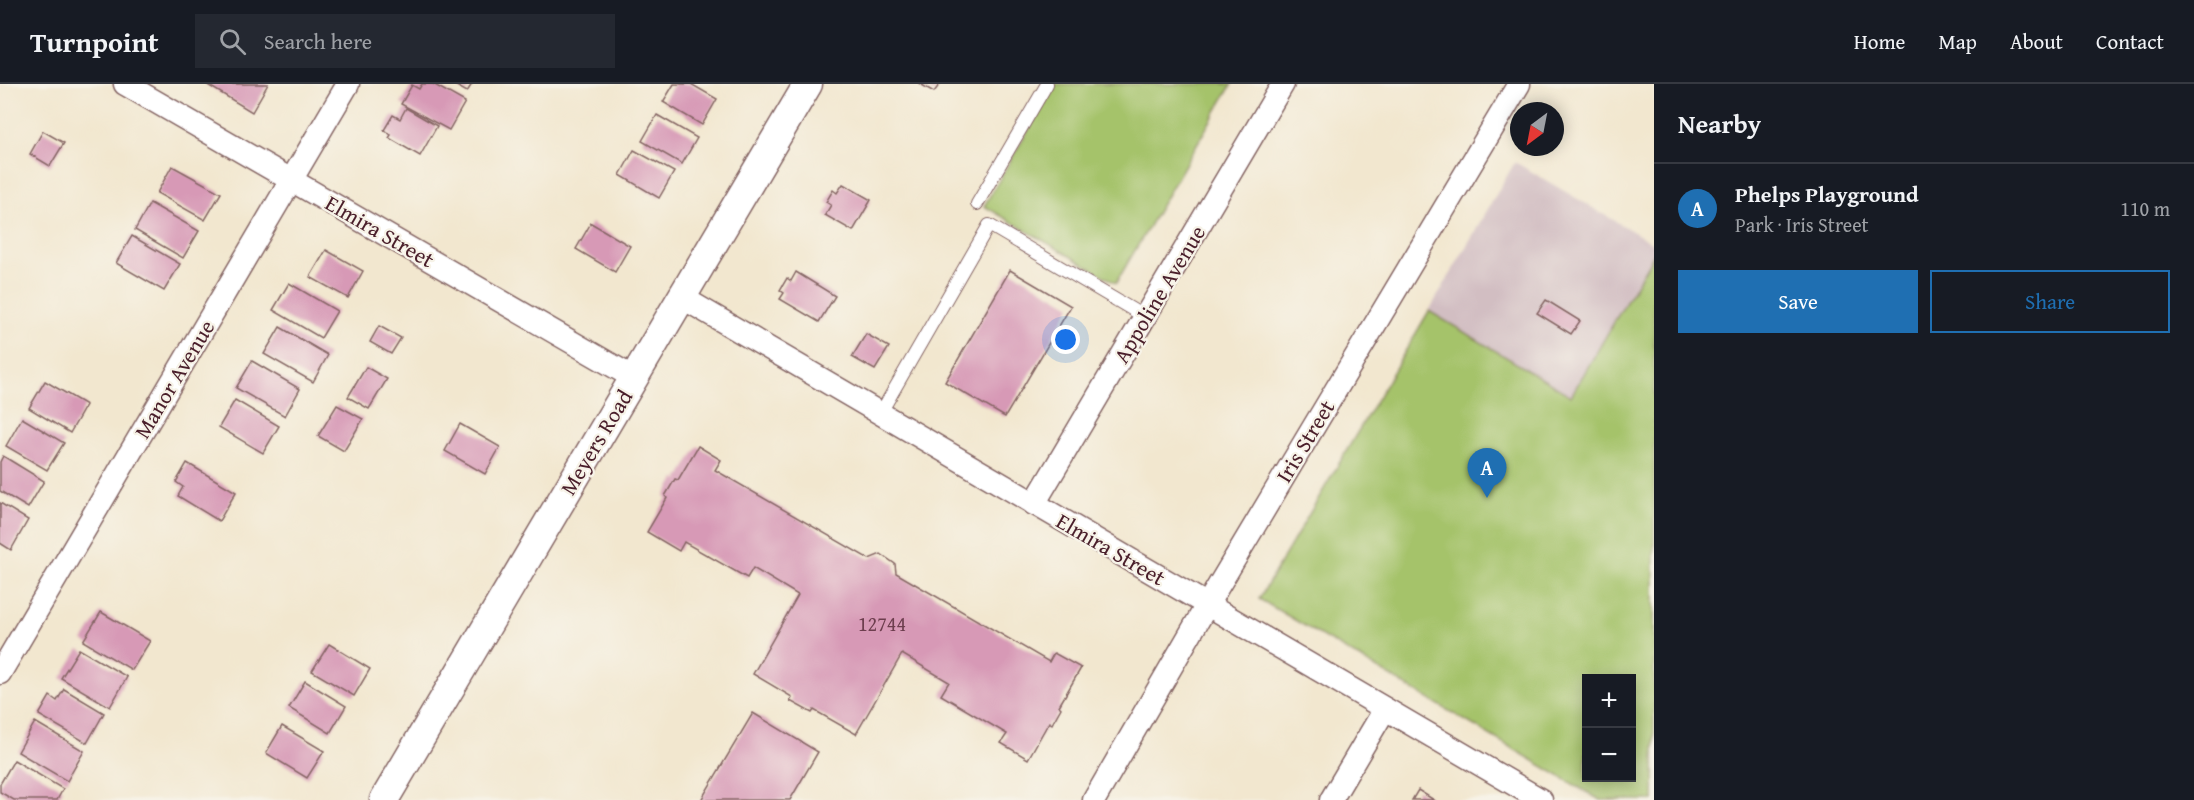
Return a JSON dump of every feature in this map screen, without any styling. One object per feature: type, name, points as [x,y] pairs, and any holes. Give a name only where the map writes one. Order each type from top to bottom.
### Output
[{"type":"street","name":"Elmira Street","points":[[125,84],[634,378]]},
{"type":"street","name":"Manor Avenue","points":[[0,673],[348,84]]},
{"type":"street","name":"Meyers Road","points":[[384,800],[808,84]]},
{"type":"street","name":"Appoline Avenue","points":[[1034,504],[1283,84]]},
{"type":"street","name":"Iris Street","points":[[1094,800],[1207,605],[1519,84]]},
{"type":"street","name":"Elmira Street","points":[[682,298],[1541,800]]},
{"type":"street","points":[[1331,800],[1385,709]]},
{"type":"lane","points":[[977,204],[1047,84]]},
{"type":"lane","points":[[880,414],[988,225],[1145,316]]},
{"type":"shaded area","points":[[1515,162],[1654,244],[1654,254],[1571,396],[1429,311]]},
{"type":"green space","points":[[1055,84],[1232,84],[1116,283],[984,206]]},
{"type":"green space","points":[[1654,254],[1654,800],[1600,800],[1259,599],[1429,311],[1571,396]]},
{"type":"building","points":[[206,84],[268,84],[252,112]]},
{"type":"building","points":[[422,84],[433,84],[465,102],[449,130],[401,104],[412,85],[419,89]]},
{"type":"building","points":[[453,84],[472,84],[467,92]]},
{"type":"building","points":[[674,84],[691,84],[717,99],[702,125],[663,102]]},
{"type":"building","points":[[920,84],[940,84],[934,92]]},
{"type":"building","points":[[406,108],[437,126],[420,156],[389,138],[391,135],[384,130],[393,115],[400,119]]},
{"type":"building","points":[[657,115],[697,138],[682,164],[642,141]]},
{"type":"building","points":[[43,131],[64,143],[50,166],[30,154]]},
{"type":"building","points":[[634,150],[674,172],[659,198],[620,175]]},
{"type":"building","points":[[172,166],[221,193],[205,220],[157,193]]},
{"type":"building","points":[[843,184],[871,200],[853,231],[825,215],[831,205],[826,202],[833,190],[837,193]]},
{"type":"building","points":[[150,203],[199,231],[183,258],[135,230]]},
{"type":"building","points":[[591,223],[630,246],[615,272],[576,249]]},
{"type":"building","points":[[132,236],[180,264],[164,291],[116,263]]},
{"type":"building","points":[[326,250],[363,271],[348,298],[310,277]]},
{"type":"building","points":[[1010,270],[1071,306],[1005,417],[945,382]]},
{"type":"building","points":[[796,272],[835,296],[819,322],[780,299],[784,293],[780,290],[787,278],[791,281]]},
{"type":"building","points":[[289,283],[337,311],[321,338],[273,310]]},
{"type":"building","points":[[1546,300],[1580,321],[1571,334],[1537,313]]},
{"type":"building","points":[[379,326],[401,338],[391,354],[370,342]]},
{"type":"building","points":[[280,327],[328,355],[313,382],[264,354]]},
{"type":"building","points":[[866,334],[889,347],[875,370],[852,357]]},
{"type":"building","points":[[252,361],[300,389],[285,416],[236,388]]},
{"type":"building","points":[[366,367],[387,379],[369,409],[348,397]]},
{"type":"building","points":[[45,381],[86,405],[70,433],[29,408]]},
{"type":"building","points":[[235,400],[279,426],[263,453],[219,427]]},
{"type":"building","points":[[337,405],[363,419],[344,451],[318,436]]},
{"type":"building","points":[[22,418],[64,443],[47,470],[6,446]]},
{"type":"building","points":[[460,424],[500,447],[485,474],[445,451]]},
{"type":"building","points":[[698,446],[721,460],[715,470],[869,559],[881,554],[895,564],[896,573],[1049,662],[1054,653],[1081,668],[1059,706],[1061,708],[1052,724],[1049,722],[1028,759],[1001,743],[1007,734],[941,695],[949,682],[902,654],[856,734],[814,710],[812,713],[790,701],[792,697],[753,674],[798,595],[753,568],[747,578],[684,542],[679,551],[647,532],[667,498],[665,496],[675,479],[678,480]]},
{"type":"building","points":[[3,456],[44,481],[28,508],[0,491],[0,462]]},
{"type":"building","points":[[187,463],[236,492],[219,521],[178,496],[183,487],[176,482]]},
{"type":"building","points":[[0,503],[28,520],[11,550],[0,543]]},
{"type":"building","points":[[101,612],[150,641],[132,670],[83,641]]},
{"type":"building","points":[[329,644],[370,669],[354,696],[312,671]]},
{"type":"building","points":[[79,649],[127,677],[110,707],[61,678]]},
{"type":"building","points":[[305,681],[346,706],[330,733],[289,708]]},
{"type":"building","points":[[64,689],[104,713],[87,743],[39,715],[50,696],[57,701]]},
{"type":"building","points":[[753,713],[818,752],[790,800],[701,800]]},
{"type":"building","points":[[35,722],[84,751],[67,781],[18,752]]},
{"type":"building","points":[[282,726],[324,751],[307,778],[266,753]]},
{"type":"building","points":[[14,760],[63,789],[57,800],[14,800],[0,792],[0,784]]},
{"type":"building","points":[[1418,790],[1434,800],[1412,800]]},
{"type":"place","name":"Phelps Playground","points":[[1487,498]]}]
